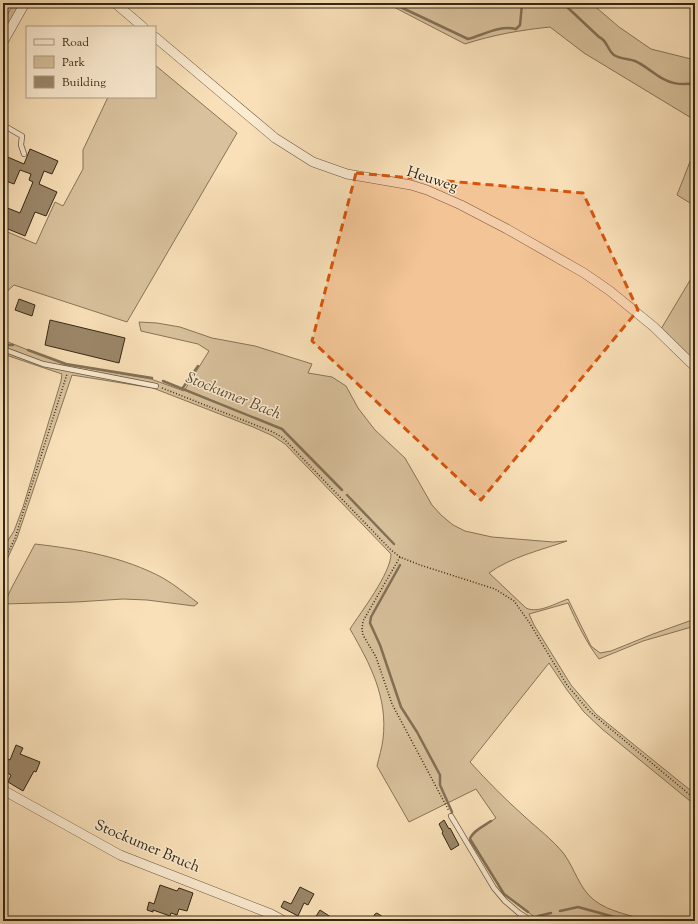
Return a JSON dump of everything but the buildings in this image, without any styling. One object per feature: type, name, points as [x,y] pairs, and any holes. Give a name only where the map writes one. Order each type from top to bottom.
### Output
[{"type":"street","points":[[3,42],[25,3]]},
{"type":"street","points":[[115,3],[142,26]]},
{"type":"street","name":"Heuweg","points":[[156,38],[275,138],[313,162],[347,174],[411,185],[461,204],[584,273],[610,291],[654,327],[695,367]]},
{"type":"street","name":"Stockumer Bruch","points":[[3,790],[114,852],[271,914],[284,921]]},
{"type":"lane","points":[[3,125],[22,136],[24,154]]},
{"type":"lane","points":[[3,349],[44,364],[68,370],[156,386]]},
{"type":"lane","points":[[451,816],[494,888],[505,901],[519,913],[532,921]]},
{"type":"path","points":[[3,563],[15,538],[68,370]]},
{"type":"path","points":[[156,386],[273,432],[283,438],[391,550],[400,557],[420,565],[488,586],[501,592],[514,601],[529,622],[567,685],[589,711],[695,799]]},
{"type":"path","points":[[400,557],[363,621],[362,629],[366,642],[376,656],[392,704],[451,816]]},
{"type":"highlighted area","points":[[356,173],[583,193],[638,310],[481,500],[312,341]]},
{"type":"green space","points":[[14,3],[28,3],[3,49],[3,17],[7,15]]},
{"type":"green space","points":[[386,3],[591,3],[619,27],[651,49],[695,60],[695,123],[693,119],[584,53],[550,27],[507,33],[465,44]]},
{"type":"green space","points":[[156,66],[237,133],[127,322],[14,285],[3,295],[3,230],[36,244],[55,202],[63,206],[83,169],[83,150],[108,98],[156,98]]},
{"type":"green space","points":[[695,149],[695,206],[677,195]]},
{"type":"green space","points":[[695,272],[695,361],[661,329]]},
{"type":"green space","points":[[139,322],[180,327],[212,338],[255,346],[312,364],[308,373],[332,377],[346,386],[358,408],[375,430],[405,458],[432,505],[453,525],[465,531],[492,537],[553,542],[567,541],[516,558],[489,573],[526,608],[531,610],[541,609],[568,599],[591,646],[600,653],[611,651],[695,619],[695,626],[643,641],[599,659],[578,625],[568,603],[529,614],[534,625],[571,685],[596,714],[695,794],[695,805],[602,729],[584,712],[549,663],[470,762],[503,796],[560,849],[585,890],[594,900],[614,911],[651,921],[540,921],[505,895],[469,840],[475,832],[496,818],[476,789],[409,822],[377,766],[383,742],[383,709],[371,668],[350,629],[381,582],[390,562],[391,554],[285,444],[273,436],[153,388],[72,375],[17,538],[3,568],[3,548],[14,531],[23,507],[62,374],[3,354],[3,340],[63,364],[151,379],[184,391],[209,351],[198,344],[141,331]]},
{"type":"green space","points":[[35,544],[85,551],[117,559],[163,578],[198,603],[194,606],[147,600],[123,599],[4,604]]},
{"type":"waterway","points":[[392,3],[468,39],[498,29],[516,29],[520,25],[523,3],[566,6],[604,41],[614,55],[638,62],[659,76],[673,83],[695,83]]},
{"type":"waterway","name":"Stockumer Bach","points":[[3,343],[6,345],[13,345]]},
{"type":"waterway","name":"Stockumer Bach","points":[[28,350],[66,364],[152,378]]},
{"type":"waterway","points":[[182,389],[198,366]]},
{"type":"waterway","name":"Stockumer Bach","points":[[163,381],[282,429],[342,490]]},
{"type":"waterway","name":"Stockumer Bach","points":[[347,495],[394,544]]},
{"type":"waterway","name":"Stockumer Bach","points":[[400,565],[371,617],[370,623],[380,645],[401,707],[417,732],[440,775],[440,785],[452,812]]},
{"type":"waterway","name":"Stockumer Bach","points":[[491,821],[476,831],[470,839],[504,894],[528,912]]},
{"type":"waterway","name":"Stockumer Bach","points":[[560,911],[578,907],[629,921]]},
{"type":"waterway","name":"Stockumer Bach","points":[[538,916],[551,913]]}]
